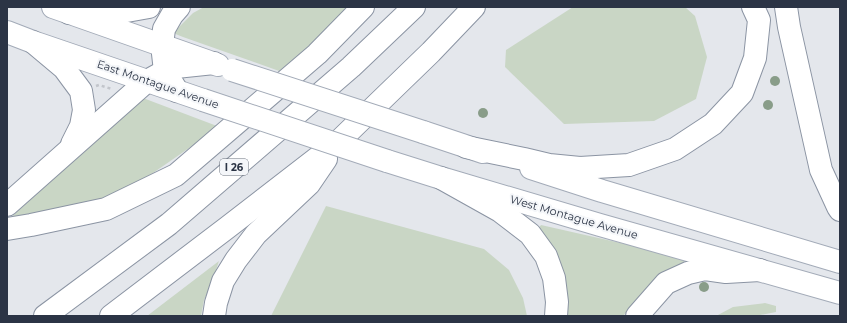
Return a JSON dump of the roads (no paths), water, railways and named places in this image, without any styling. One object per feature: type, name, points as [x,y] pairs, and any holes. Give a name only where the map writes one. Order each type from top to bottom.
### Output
[{"type":"main road","points":[[61,10],[110,14],[149,7]]},
{"type":"main road","points":[[156,76],[164,29],[172,15],[179,7]]},
{"type":"main road","points":[[7,230],[106,209],[176,175],[317,54],[363,7]]},
{"type":"main road","name":"I 26","points":[[45,316],[168,224],[351,67],[414,7]]},
{"type":"main road","points":[[111,316],[338,142],[431,52],[474,7]]},
{"type":"main road","points":[[431,52],[489,7]]},
{"type":"main road","points":[[466,147],[524,158],[549,165],[580,168],[628,165],[674,149],[713,124],[742,93],[755,58],[759,20],[754,7]]},
{"type":"main road","points":[[786,7],[789,27],[821,170],[840,210]]},
{"type":"main road","points":[[61,10],[223,66],[602,191],[840,262]]},
{"type":"main road","name":"East Montague Avenue","points":[[7,32],[33,42],[156,76],[177,91],[309,135]]},
{"type":"main road","points":[[33,42],[64,68],[81,91],[84,110],[81,126],[68,150]]},
{"type":"main road","points":[[7,205],[68,150],[156,76],[176,67],[223,66]]},
{"type":"main road","name":"West Montague Avenue","points":[[309,135],[441,178],[840,293]]},
{"type":"main road","points":[[214,316],[216,303],[223,281],[236,260],[256,234],[309,184],[338,142]]},
{"type":"main road","points":[[441,178],[500,211],[530,234],[546,256],[554,278],[557,302],[556,316]]},
{"type":"main road","points":[[636,316],[666,284],[688,273],[706,269],[726,272],[760,270]]}]
